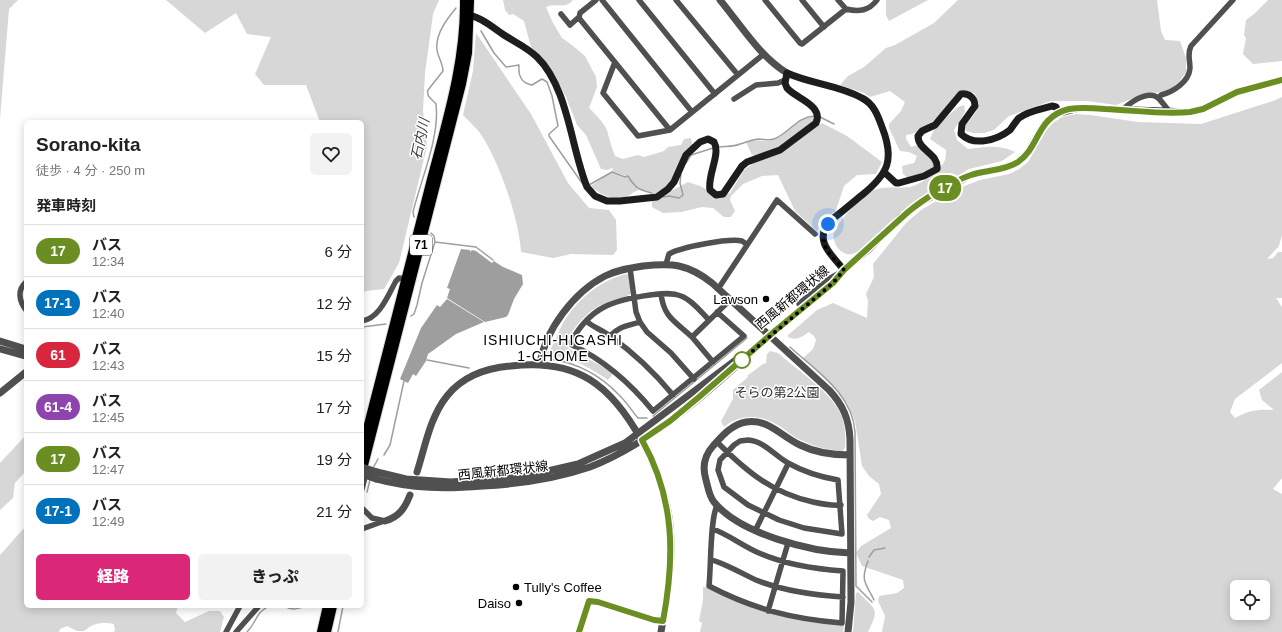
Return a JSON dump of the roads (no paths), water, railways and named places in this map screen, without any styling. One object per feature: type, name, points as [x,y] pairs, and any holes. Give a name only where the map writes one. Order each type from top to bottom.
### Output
[{"type":"main road","name":"71","points":[[464,0],[467,15]]},
{"type":"main road","name":"71","points":[[364,460],[366,446],[409,280],[459,67],[470,0]]},
{"type":"main road","points":[[467,15],[476,16],[539,58],[558,91],[587,187],[592,194],[598,198],[613,202],[657,197],[671,186],[685,156],[700,142],[708,139],[714,142],[716,147],[710,188],[713,194],[718,195],[726,191],[742,166],[748,162],[780,150],[814,125],[817,116],[812,106],[788,90],[786,77],[858,96],[871,104],[880,120],[889,147],[888,163],[884,172],[872,187],[830,222],[826,228],[824,239],[826,248],[844,270],[869,249],[902,216],[920,203],[968,176],[1009,167],[1019,161],[1027,153],[1043,126],[1059,113],[1079,108],[1170,112],[1196,111],[1237,92],[1282,80]]},
{"type":"main road","points":[[884,172],[899,184],[937,170],[935,159],[919,144],[918,136],[922,131],[935,125],[961,94],[971,96],[974,100],[975,106],[962,124],[961,134],[976,140],[986,140],[998,137],[1011,128],[1019,118],[1052,106],[1056,107],[1059,113]]},
{"type":"main road","points":[[317,632],[320,620],[328,608]]},
{"type":"main road","points":[[321,632],[328,608]]},
{"type":"main road","points":[[327,632],[328,608]]},
{"type":"street","points":[[561,14],[570,25],[579,17],[580,13],[596,0]]},
{"type":"street","points":[[602,0],[692,112]]},
{"type":"street","points":[[639,0],[715,94]]},
{"type":"street","points":[[676,0],[738,75]]},
{"type":"street","points":[[765,0],[801,44],[805,43],[846,10],[865,10],[875,1]]},
{"type":"street","points":[[769,5],[774,0]]},
{"type":"street","points":[[802,0],[824,27]]},
{"type":"street","points":[[838,0],[846,10]]},
{"type":"street","points":[[1159,99],[1162,95],[1175,90],[1189,74],[1190,66],[1188,53],[1191,46],[1233,0]]},
{"type":"street","points":[[723,1],[764,54],[786,77],[778,83],[756,85],[734,99]]},
{"type":"street","points":[[579,17],[670,130]]},
{"type":"street","points":[[615,62],[603,93],[638,136],[670,130],[764,54]]},
{"type":"street","points":[[1122,110],[1129,104],[1145,96],[1151,95],[1159,99],[1170,112]]},
{"type":"street","points":[[718,289],[777,200],[815,234]]},
{"type":"street","points":[[666,264],[669,254],[683,249],[718,242],[742,241],[747,245]]},
{"type":"street","points":[[540,364],[541,356],[553,330],[568,306],[600,279],[611,273],[630,268],[666,264],[678,265],[692,269],[718,289],[829,390],[841,405],[848,423],[850,455],[850,609],[848,632]]},
{"type":"street","points":[[630,268],[636,312],[640,322],[647,332],[671,352],[694,379]]},
{"type":"street","name":"西風新都環状線","points":[[364,473],[440,482],[526,476],[587,460],[625,444],[670,421],[708,390],[830,279],[844,270]]},
{"type":"street","points":[[364,320],[377,312],[399,278],[409,280]]},
{"type":"street","points":[[24,285],[21,289],[20,298],[24,306]]},
{"type":"street","points":[[661,294],[665,312],[692,337],[713,362]]},
{"type":"street","points":[[709,320],[684,297],[672,294],[661,294],[634,298],[610,304],[596,312],[576,333],[571,342],[572,345],[598,360],[627,382],[653,411],[694,379],[744,336],[717,312]]},
{"type":"street","points":[[692,337],[730,300]]},
{"type":"street","points":[[586,321],[610,336],[647,366],[673,395]]},
{"type":"street","points":[[610,336],[615,330],[622,326],[640,322]]},
{"type":"street","points":[[0,341],[24,348]]},
{"type":"street","points":[[0,349],[24,355]]},
{"type":"street","points":[[417,472],[436,414],[446,397],[458,385],[472,376],[493,368],[540,364],[573,371],[598,385],[619,404],[648,451],[660,481],[667,506],[670,528],[670,575],[661,632]]},
{"type":"street","points":[[0,393],[24,374]]},
{"type":"street","points":[[850,455],[833,455],[815,451],[793,442],[769,425],[754,421],[741,423],[732,427],[708,452],[704,466],[704,475],[710,495],[718,506],[738,520],[755,530],[788,543],[816,550],[850,553]]},
{"type":"street","name":"西風新都環状線","points":[[364,468],[376,475],[407,486],[430,488],[505,485],[552,478],[589,467],[619,454],[640,437]]},
{"type":"street","points":[[752,440],[761,444],[788,464],[812,474],[838,480],[842,534],[804,528],[763,513],[741,500],[723,485],[718,465],[720,460],[727,452],[740,441],[752,440]]},
{"type":"street","points":[[717,442],[762,481],[776,489],[806,500],[835,506],[841,505]]},
{"type":"street","points":[[364,480],[367,466],[366,446]]},
{"type":"street","points":[[755,530],[788,464]]},
{"type":"street","points":[[364,528],[393,518],[401,512],[410,495]]},
{"type":"street","points":[[713,529],[747,547],[782,562],[810,568],[843,571],[842,622],[800,619],[768,611],[742,602],[709,586],[713,529],[715,510],[718,506]]},
{"type":"street","points":[[364,510],[372,518],[385,521]]},
{"type":"street","points":[[768,611],[788,543]]},
{"type":"street","points":[[711,560],[716,560],[732,569],[775,587],[812,594],[843,597]]},
{"type":"street","points":[[226,632],[239,608]]},
{"type":"street","points":[[236,632],[257,608]]},
{"type":"waterway","name":"石内川","points":[[414,217],[413,212],[416,199],[433,144],[435,130],[436,104],[429,96],[428,90],[443,71],[437,50],[438,38],[446,22],[456,8]]},
{"type":"waterway","points":[[481,31],[494,53],[506,67],[519,65],[520,76],[525,83],[532,85],[542,79],[547,82],[552,96],[558,126],[549,134],[549,136],[582,183]]},
{"type":"waterway","points":[[718,147],[735,146],[751,140],[774,139],[803,119],[814,116]]},
{"type":"waterway","points":[[820,117],[834,124]]},
{"type":"waterway","points":[[686,163],[691,155],[713,148]]},
{"type":"waterway","points":[[589,185],[612,172],[625,177],[628,176],[638,188],[652,193]]},
{"type":"waterway","points":[[663,197],[669,196],[679,198],[683,195],[680,183],[681,175]]},
{"type":"waterway","name":"石内川","points":[[411,316],[414,314],[417,305],[422,283],[435,242],[434,236],[431,233]]},
{"type":"waterway","points":[[435,242],[476,247],[493,260]]},
{"type":"waterway","name":"石内川","points":[[364,327],[386,324]]},
{"type":"waterway","points":[[653,416],[747,338]]},
{"type":"waterway","points":[[790,347],[821,374],[840,394],[848,406],[853,418],[855,432],[856,586],[872,602]]},
{"type":"waterway","points":[[551,359],[569,363],[587,371],[611,387],[638,418],[647,418]]},
{"type":"waterway","points":[[427,360],[469,368]]},
{"type":"waterway","points":[[384,455],[390,445],[404,381]]},
{"type":"waterway","points":[[373,468],[378,459]]},
{"type":"waterway","points":[[367,492],[370,480]]},
{"type":"waterway","points":[[869,557],[874,550],[885,548]]},
{"type":"waterway","points":[[868,561],[864,578],[866,586],[874,600]]},
{"type":"waterway","name":"石内川","points":[[247,632],[261,612],[266,608]]},
{"type":"waterway","name":"石内川","points":[[288,608],[300,608]]},
{"type":"waterway","points":[[338,632],[343,608]]},
{"type":"place","name":"Lawson","points":[[766,299]]},
{"type":"place","name":"Tully's Coffee","points":[[516,587]]},
{"type":"place","name":"Daiso","points":[[519,603]]},
{"type":"district","name":"ISHIUCHI-HIGASHI 1-CHOME","points":[[553,348]]},
{"type":"park label","name":"そらの第2公園","points":[[777,392]]}]
